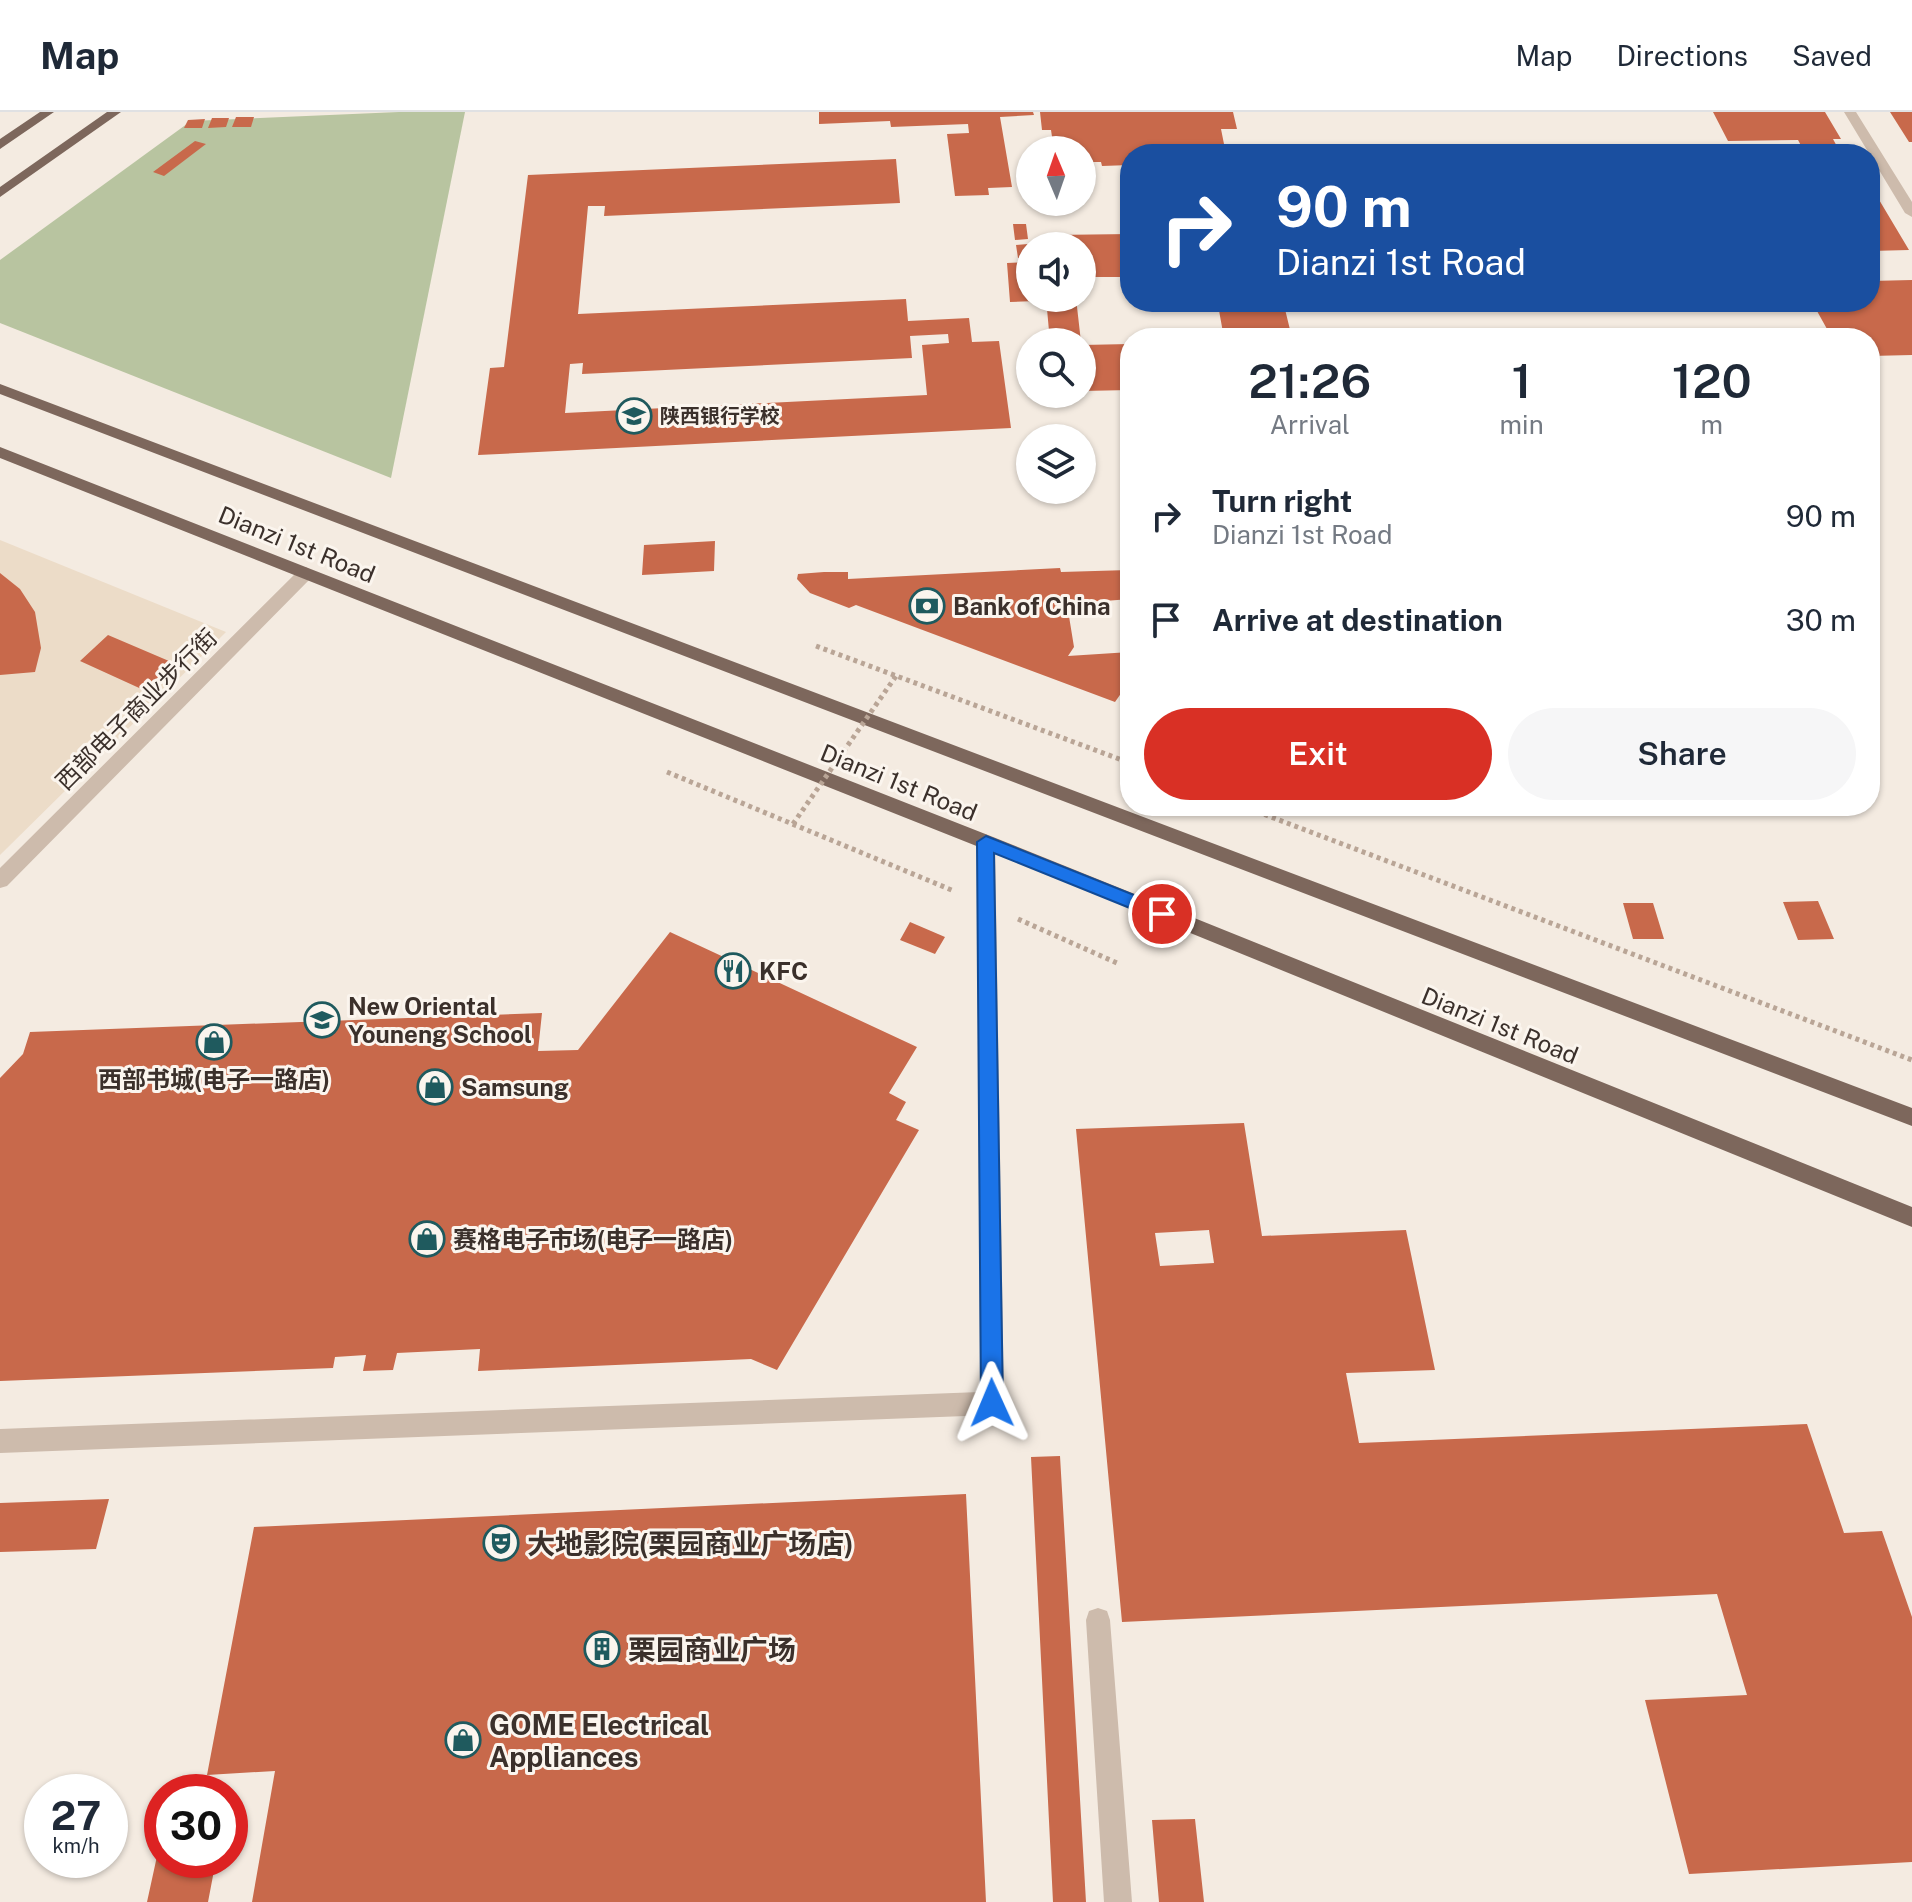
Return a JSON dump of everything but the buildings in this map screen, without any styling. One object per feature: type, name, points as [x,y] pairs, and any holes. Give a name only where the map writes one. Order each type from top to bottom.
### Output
[{"type":"main road","points":[[0,145],[48,112]]},
{"type":"main road","points":[[0,193],[115,112]]},
{"type":"main road","name":"Dianzi 1st Road","points":[[0,389],[1120,815]]},
{"type":"main road","name":"Dianzi 1st Road","points":[[0,452],[986,842],[1912,1217]]},
{"type":"main road","name":"Dianzi 1st Road","points":[[1121,816],[1912,1117]]},
{"type":"street","points":[[1850,112],[1870,144]]},
{"type":"street","points":[[1880,161],[1912,213]]},
{"type":"street","name":"西部电子商业步行街","points":[[0,880],[306,573]]},
{"type":"street","points":[[0,1441],[992,1403],[986,842]]},
{"type":"street","points":[[1098,1620],[1118,1902]]},
{"type":"path","points":[[816,646],[1120,759]]},
{"type":"path","points":[[793,824],[896,676]]},
{"type":"path","points":[[667,772],[895,866]]},
{"type":"path","points":[[1268,816],[1912,1060]]},
{"type":"green space","points":[[465,112],[391,478],[0,323],[0,260],[191,121]]},
{"type":"shaded area","points":[[0,540],[226,632],[0,855]]},
{"type":"place","name":"陕西银行学校","points":[[634,416]]},
{"type":"place","name":"Bank of China","points":[[927,606]]},
{"type":"place","name":"KFC","points":[[733,971]]},
{"type":"place","name":"New Oriental Youneng School","points":[[322,1020]]},
{"type":"place","name":"西部书城(电子一路店)","points":[[214,1042]]},
{"type":"place","name":"Samsung","points":[[435,1087]]},
{"type":"place","name":"赛格电子市场(电子一路店)","points":[[427,1239]]},
{"type":"place","name":"大地影院(栗园商业广场店)","points":[[501,1543]]},
{"type":"place","name":"栗园商业广场","points":[[602,1649]]},
{"type":"place","name":"GOME Electrical Appliances","points":[[463,1740]]},
{"type":"route","points":[[992,1403],[986,842],[1162,914]]}]
